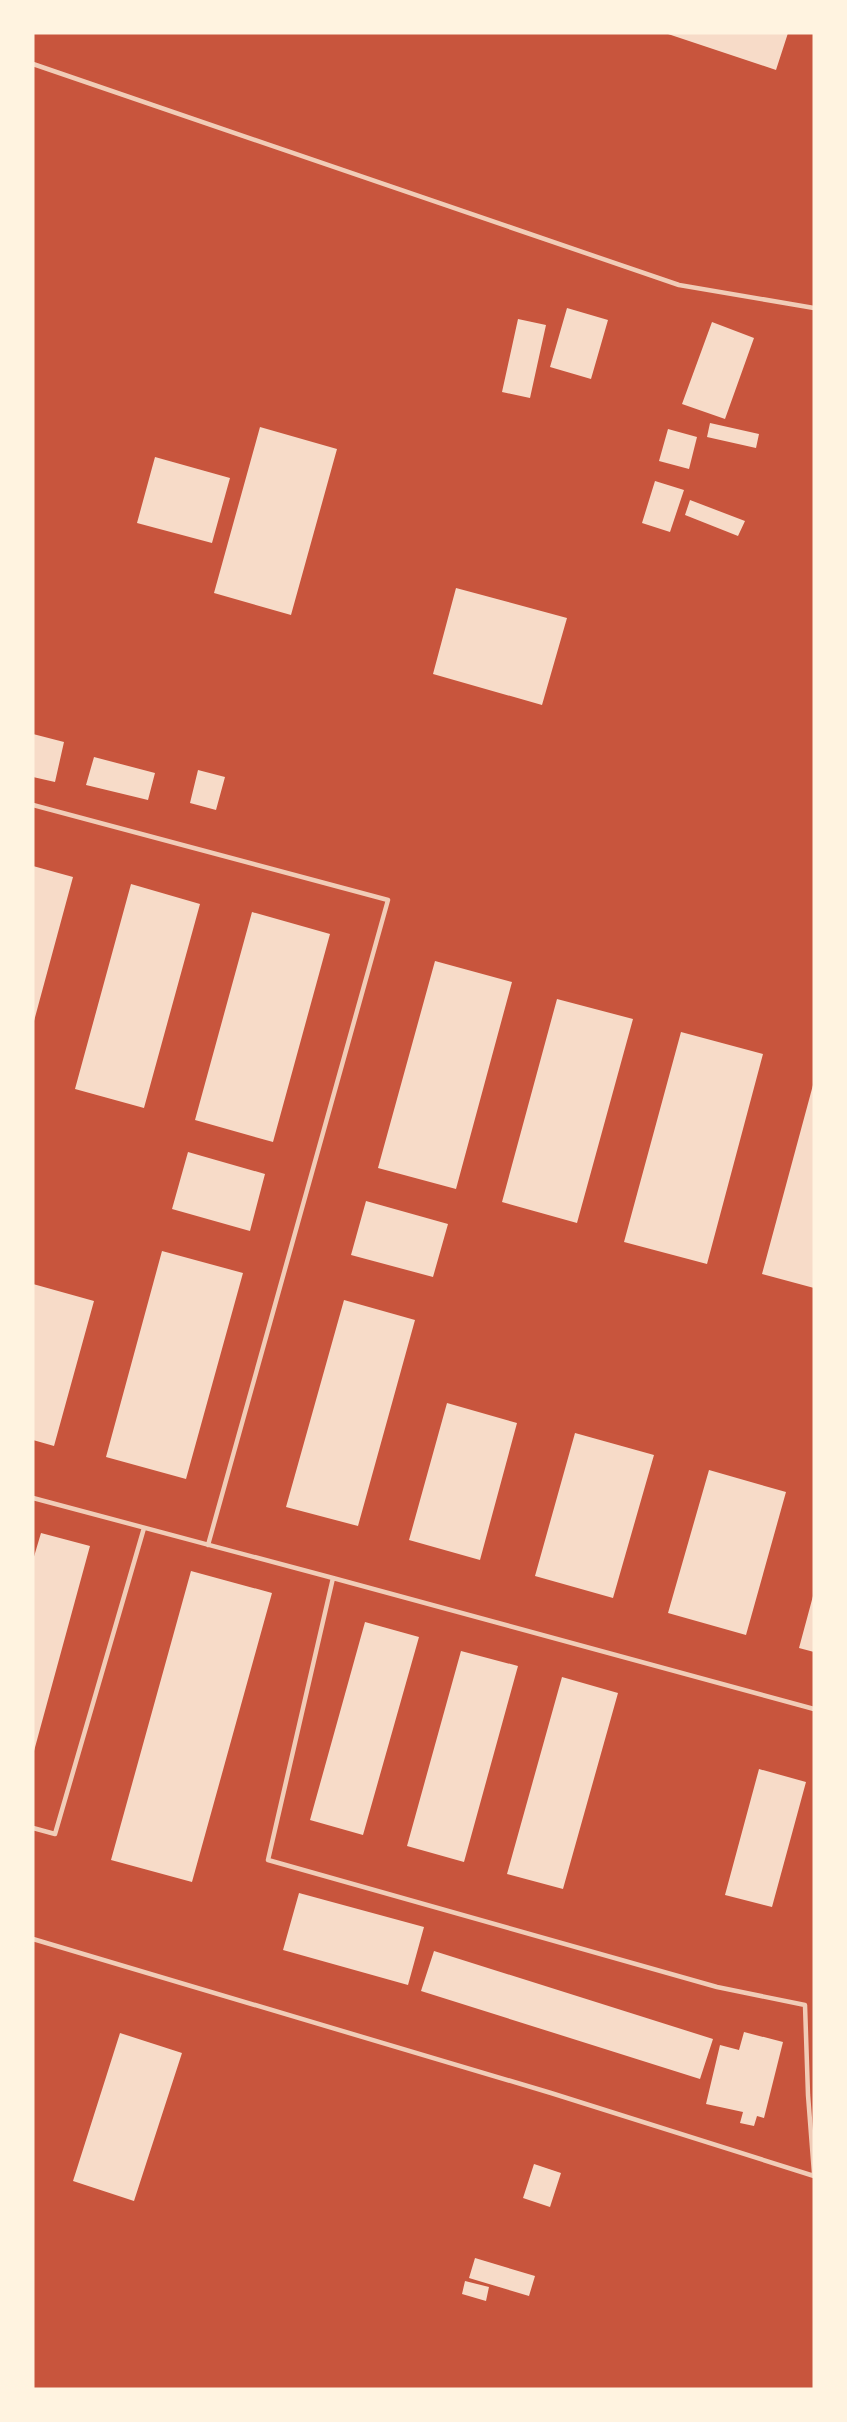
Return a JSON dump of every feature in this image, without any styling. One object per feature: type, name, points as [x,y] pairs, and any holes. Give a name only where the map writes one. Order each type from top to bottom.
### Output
[{"type":"lane","points":[[33,64],[679,285],[814,308]]},
{"type":"lane","points":[[33,805],[388,900],[208,1545]]},
{"type":"lane","points":[[33,1498],[814,1709]]},
{"type":"lane","points":[[33,1828],[55,1834],[144,1528]]},
{"type":"lane","points":[[33,1939],[550,2092],[814,2175],[805,2005],[717,1987],[268,1860],[333,1578]]},
{"type":"building","points":[[665,33],[788,33],[776,70]]},
{"type":"building","points":[[567,308],[608,320],[591,379],[550,367]]},
{"type":"building","points":[[518,319],[546,325],[530,398],[502,392]]},
{"type":"building","points":[[712,322],[754,338],[725,419],[682,404]]},
{"type":"building","points":[[710,423],[759,434],[756,448],[707,437]]},
{"type":"building","points":[[260,427],[337,449],[291,615],[214,593]]},
{"type":"building","points":[[668,429],[697,437],[689,469],[659,461]]},
{"type":"building","points":[[155,457],[230,478],[212,543],[137,523]]},
{"type":"building","points":[[655,481],[684,490],[670,532],[642,523]]},
{"type":"building","points":[[690,500],[745,521],[738,536],[685,515]]},
{"type":"building","points":[[456,588],[567,618],[542,705],[433,674]]},
{"type":"building","points":[[33,734],[64,742],[55,782],[33,777]]},
{"type":"building","points":[[94,757],[155,773],[148,800],[86,785]]},
{"type":"building","points":[[198,770],[225,777],[216,810],[190,803]]},
{"type":"building","points":[[33,866],[73,877],[34,1021],[33,1021]]},
{"type":"building","points":[[131,884],[200,904],[144,1108],[75,1089]]},
{"type":"building","points":[[252,912],[330,934],[273,1142],[195,1120]]},
{"type":"building","points":[[435,961],[512,982],[456,1189],[378,1168]]},
{"type":"building","points":[[557,999],[633,1019],[577,1223],[502,1202]]},
{"type":"building","points":[[681,1032],[763,1054],[707,1264],[624,1242]]},
{"type":"building","points":[[814,1085],[814,1288],[762,1274]]},
{"type":"building","points":[[188,1152],[265,1174],[250,1231],[172,1209]]},
{"type":"building","points":[[366,1201],[448,1224],[433,1277],[351,1255]]},
{"type":"building","points":[[162,1251],[243,1273],[186,1479],[106,1457]]},
{"type":"building","points":[[33,1284],[94,1301],[54,1446],[33,1440]]},
{"type":"building","points":[[344,1300],[415,1320],[358,1526],[286,1507]]},
{"type":"building","points":[[447,1403],[517,1423],[480,1560],[409,1540]]},
{"type":"building","points":[[575,1433],[654,1455],[613,1598],[535,1576]]},
{"type":"building","points":[[709,1470],[786,1492],[746,1635],[668,1613]]},
{"type":"building","points":[[41,1533],[90,1546],[34,1751],[33,1560]]},
{"type":"building","points":[[191,1571],[272,1593],[192,1882],[111,1860]]},
{"type":"building","points":[[814,1596],[814,1652],[799,1648]]},
{"type":"building","points":[[365,1622],[419,1637],[363,1835],[310,1820]]},
{"type":"building","points":[[461,1651],[518,1666],[464,1862],[407,1846]]},
{"type":"building","points":[[562,1677],[618,1693],[563,1889],[507,1874]]},
{"type":"building","points":[[759,1769],[806,1782],[772,1907],[725,1895]]},
{"type":"building","points":[[299,1893],[424,1927],[408,1985],[283,1950]]},
{"type":"building","points":[[434,1951],[713,2039],[700,2079],[421,1991]]},
{"type":"building","points":[[744,2032],[783,2042],[764,2118],[757,2116],[754,2126],[740,2123],[743,2112],[706,2104],[720,2045],[739,2050]]},
{"type":"building","points":[[120,2033],[182,2053],[134,2201],[73,2181]]},
{"type":"building","points":[[534,2164],[561,2173],[550,2207],[523,2198]]},
{"type":"building","points":[[475,2258],[535,2276],[529,2296],[469,2278]]},
{"type":"building","points":[[465,2281],[489,2287],[486,2301],[462,2294]]}]
